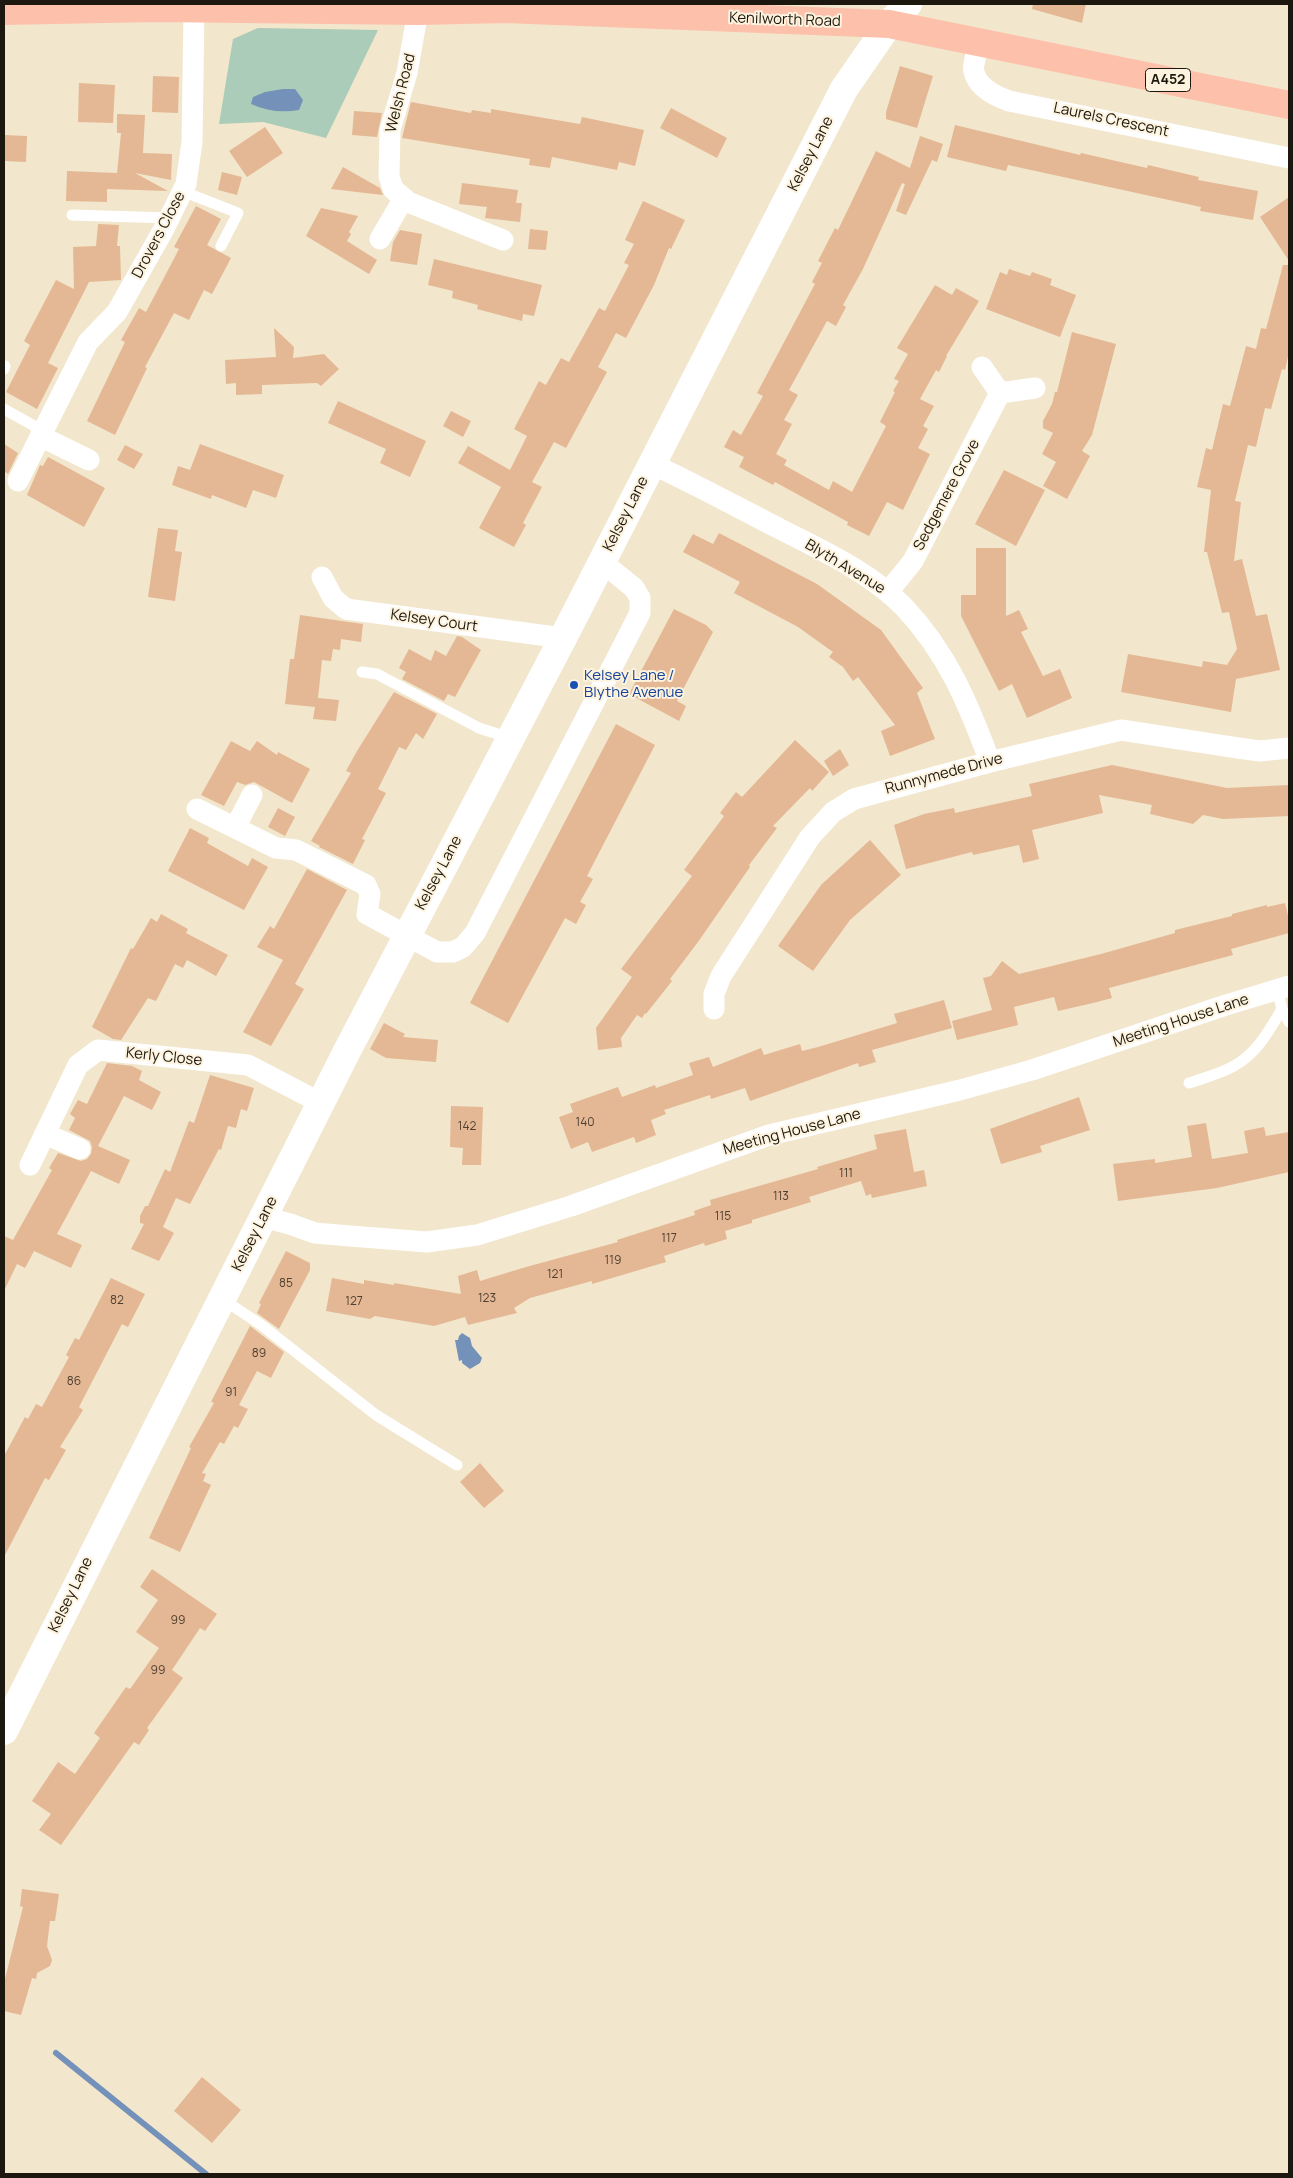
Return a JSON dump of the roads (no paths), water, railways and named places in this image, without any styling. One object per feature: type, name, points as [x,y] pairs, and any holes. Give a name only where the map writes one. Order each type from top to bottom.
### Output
[{"type":"highway","name":"Kenilworth Road","points":[[4,11],[31,8],[154,6],[418,11],[504,9],[889,24],[1289,105]]},
{"type":"main road","name":"Kelsey Lane","points":[[4,1731],[321,1103],[563,638],[844,89],[889,24],[908,4]]},
{"type":"street","name":"Drovers Close","points":[[18,481],[88,342],[117,312],[186,184],[192,142],[194,8]]},
{"type":"street","name":"Welsh Road","points":[[418,11],[407,73],[390,130],[389,176],[393,189],[408,202],[503,240]]},
{"type":"street","name":"Laurels Crescent","points":[[980,41],[974,71],[979,82],[995,96],[1009,101],[1289,158]]},
{"type":"street","points":[[380,239],[404,198]]},
{"type":"street","points":[[982,367],[1000,393],[1035,388]]},
{"type":"street","name":"Sedgemere Grove","points":[[888,592],[913,561],[1000,393]]},
{"type":"street","points":[[42,433],[88,460]]},
{"type":"street","name":"Blyth Avenue","points":[[652,464],[840,560],[888,592],[922,629],[950,668],[970,710],[990,762]]},
{"type":"street","points":[[197,809],[276,848],[296,850],[366,886],[370,894],[367,914],[437,952],[453,952],[463,947],[475,933],[640,613],[640,598],[634,588],[602,562]]},
{"type":"street","name":"Kelsey Court","points":[[322,577],[332,598],[346,609],[563,638]]},
{"type":"street","name":"Runnymede Drive","points":[[714,1009],[714,994],[721,976],[810,837],[833,812],[848,802],[868,794],[1121,730],[1238,748],[1260,750],[1289,748]]},
{"type":"street","points":[[236,828],[252,795]]},
{"type":"street","name":"Meeting House Lane","points":[[263,1217],[315,1233],[350,1236],[427,1242],[477,1235],[571,1206],[770,1135],[960,1090],[1283,995]]},
{"type":"street","name":"Kerly Close","points":[[30,1165],[78,1065],[98,1050],[248,1065],[321,1103]]},
{"type":"street","points":[[45,1134],[80,1149]]},
{"type":"lane","points":[[182,192],[238,213],[221,246]]},
{"type":"lane","points":[[72,215],[169,218]]},
{"type":"lane","points":[[4,409],[42,433]]},
{"type":"lane","points":[[362,672],[377,674],[480,728],[510,738]]},
{"type":"lane","points":[[1283,995],[1289,1022]]},
{"type":"lane","points":[[1189,1083],[1233,1066],[1248,1056],[1265,1038],[1283,995]]},
{"type":"lane","points":[[222,1299],[260,1324],[376,1416],[458,1465]]},
{"type":"water","points":[[295,89],[303,100],[299,110],[275,111],[251,104],[253,97],[265,92]]},
{"type":"water","points":[[462,1333],[470,1338],[472,1346],[482,1358],[480,1363],[470,1369],[462,1363],[462,1360],[459,1361],[455,1340],[458,1340]]},
{"type":"waterway","points":[[56,2053],[206,2174]]},
{"type":"place","name":"Kelsey Lane / Blythe Avenue","points":[[574,685]]}]
